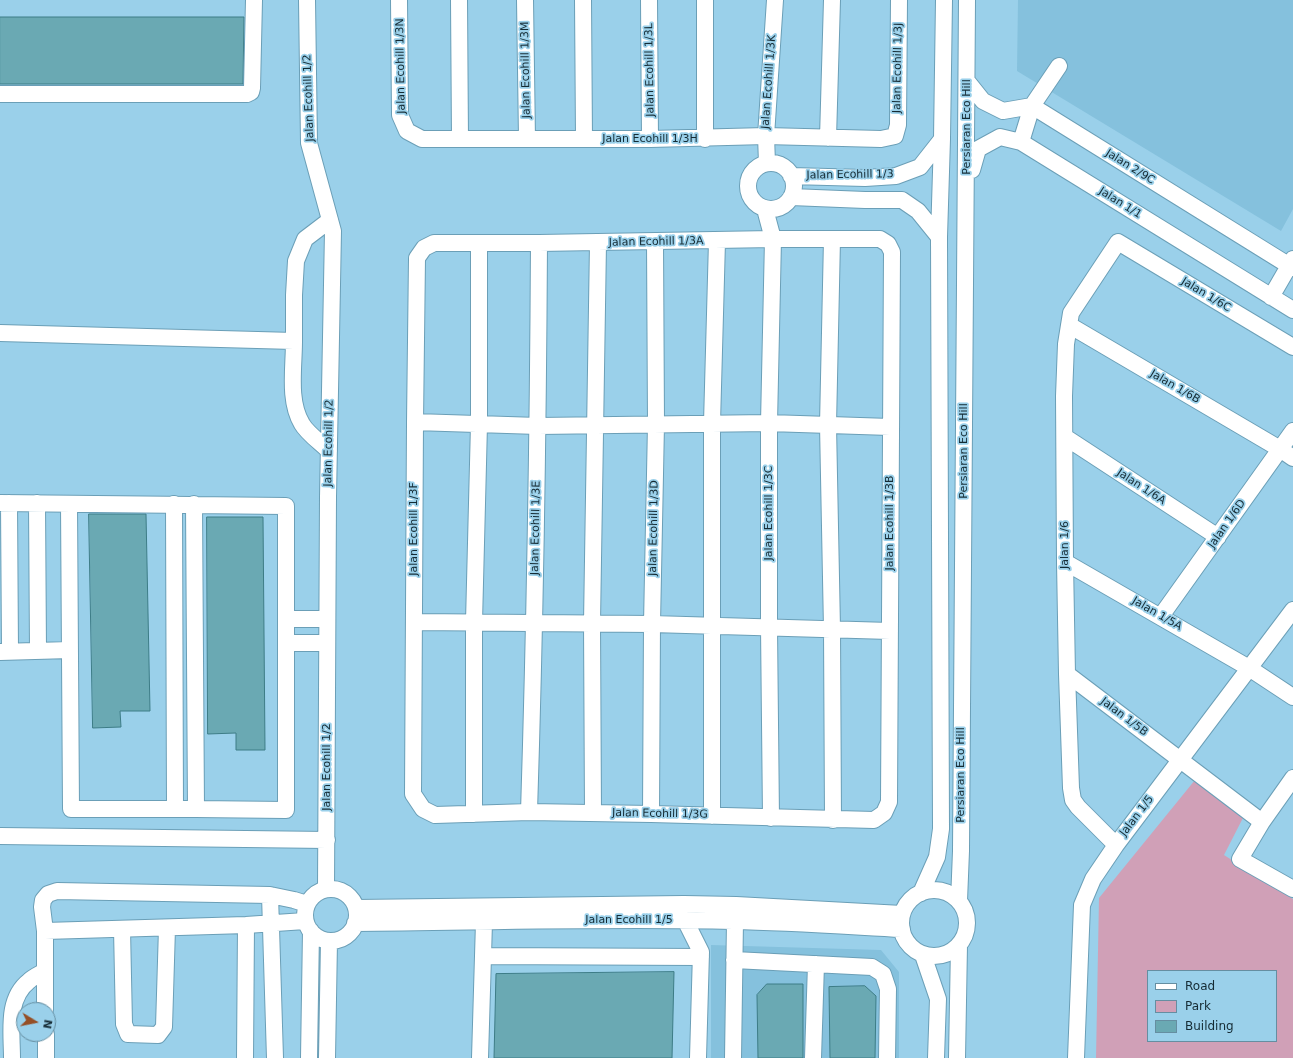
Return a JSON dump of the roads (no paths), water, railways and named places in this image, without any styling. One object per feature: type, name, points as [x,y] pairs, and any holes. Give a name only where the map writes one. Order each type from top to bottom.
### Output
[{"type":"street","points":[[0,94],[246,94],[251,92],[252,88],[254,0]]},
{"type":"street","name":"Jalan Ecohill 1/2","points":[[307,0],[309,143],[333,231],[327,619],[326,889]]},
{"type":"street","name":"Jalan Ecohill 1/3N","points":[[399,0],[400,115],[407,131]]},
{"type":"street","points":[[459,0],[460,139]]},
{"type":"street","name":"Jalan Ecohill 1/3M","points":[[525,0],[527,139]]},
{"type":"street","points":[[583,0],[584,139]]},
{"type":"street","name":"Jalan Ecohill 1/3L","points":[[649,0],[650,139]]},
{"type":"street","points":[[705,0],[705,138]]},
{"type":"street","name":"Jalan Ecohill 1/3K","points":[[767,163],[766,136],[775,0]]},
{"type":"street","points":[[828,138],[832,0]]},
{"type":"street","name":"Jalan Ecohill 1/3J","points":[[895,136],[898,125],[899,0]]},
{"type":"street","points":[[921,893],[937,857],[941,829],[939,237],[944,0]]},
{"type":"street","name":"Persiaran Eco Hill","points":[[957,1058],[959,945],[966,932],[967,918],[959,901],[967,0]]},
{"type":"street","points":[[1021,142],[1032,106],[1059,66]]},
{"type":"street","points":[[967,81],[983,101],[1004,111],[1032,106]]},
{"type":"street","name":"Jalan 2/9C","points":[[1032,106],[1292,264]]},
{"type":"street","name":"Jalan Ecohill 1/3H","points":[[407,131],[422,139],[650,139],[766,136],[881,139],[895,136]]},
{"type":"street","name":"Jalan 1/1","points":[[966,187],[978,149],[1000,137],[1021,142],[1293,310]]},
{"type":"street","name":"Jalan Ecohill 1/3","points":[[791,176],[865,178],[896,176],[920,167],[942,139]]},
{"type":"street","points":[[767,163],[760,165],[755,169],[748,182],[748,189],[754,201],[759,206],[773,209],[780,207],[791,197]]},
{"type":"street","name":"Jalan Ecohill 1/3","points":[[767,163],[781,165],[787,170],[794,183],[791,197],[902,200],[918,211],[939,237]]},
{"type":"street","name":"Jalan Ecohill 1/3C","points":[[765,208],[773,239],[769,423],[771,818]]},
{"type":"street","points":[[329,451],[303,426],[296,410],[293,389],[294,295],[296,261],[305,239],[330,220]]},
{"type":"street","name":"Jalan Ecohill 1/3A","points":[[424,248],[434,243],[538,244],[773,239],[880,239],[888,244]]},
{"type":"street","points":[[832,239],[828,425],[832,629],[833,820]]},
{"type":"street","points":[[712,816],[712,423],[717,241]]},
{"type":"street","name":"Jalan Ecohill 1/3D","points":[[651,814],[652,624],[656,424],[655,242]]},
{"type":"street","name":"Jalan 1/6","points":[[1116,845],[1078,807],[1073,800],[1071,788],[1065,562],[1064,381],[1066,344],[1071,313],[1118,242]]},
{"type":"street","name":"Jalan 1/6C","points":[[1118,242],[1293,347]]},
{"type":"street","points":[[474,814],[474,622],[479,424],[479,243]]},
{"type":"street","points":[[593,813],[592,623],[598,243]]},
{"type":"street","name":"Jalan Ecohill 1/3E","points":[[529,812],[535,622],[538,426],[538,244]]},
{"type":"street","name":"Jalan Ecohill 1/3B","points":[[888,244],[892,252],[888,802]]},
{"type":"street","name":"Jalan Ecohill 1/3F","points":[[423,809],[413,794],[417,258],[424,248]]},
{"type":"street","points":[[1270,296],[1292,264]]},
{"type":"street","name":"Jalan 1/6B","points":[[1069,325],[1287,454]]},
{"type":"street","points":[[0,334],[294,341]]},
{"type":"street","points":[[415,422],[538,426],[596,424],[769,423],[890,427]]},
{"type":"street","name":"Jalan 1/6D","points":[[1161,616],[1218,537],[1287,454],[1293,431]]},
{"type":"street","name":"Jalan 1/6A","points":[[1065,437],[1218,537]]},
{"type":"street","points":[[69,504],[70,650],[71,809],[196,808],[286,810],[286,506],[4,503],[5,652],[70,650]]},
{"type":"street","points":[[37,503],[38,651]]},
{"type":"street","points":[[174,504],[175,809]]},
{"type":"street","points":[[194,504],[196,808]]},
{"type":"street","name":"Jalan 1/5A","points":[[1065,562],[1249,668],[1293,697]]},
{"type":"street","name":"Jalan 1/5","points":[[1076,1058],[1082,905],[1093,879],[1116,845],[1293,610]]},
{"type":"street","points":[[286,619],[327,619]]},
{"type":"street","points":[[414,622],[652,624],[890,631]]},
{"type":"street","points":[[286,643],[327,643]]},
{"type":"street","name":"Jalan 1/5B","points":[[1067,674],[1262,822]]},
{"type":"street","points":[[1293,778],[1262,822],[1240,859],[1293,889]]},
{"type":"street","name":"Jalan Ecohill 1/3G","points":[[423,809],[435,815],[529,812],[874,820],[884,813],[888,802]]},
{"type":"street","points":[[0,836],[327,840]]},
{"type":"street","points":[[45,932],[271,924],[308,926],[321,939],[329,941],[338,940],[351,931],[355,924],[357,915],[356,908],[348,895],[341,891],[326,889],[318,892],[307,904],[305,912],[308,926],[309,1058]]},
{"type":"street","points":[[959,901],[951,894],[941,890],[931,890],[921,893],[906,905],[902,921],[907,942],[914,950],[923,954],[933,956],[942,955],[952,951],[959,945]]},
{"type":"street","points":[[45,1002],[45,932],[42,907],[43,900],[48,894],[57,891],[270,895],[307,904]]},
{"type":"street","points":[[270,895],[275,1058]]},
{"type":"street","points":[[356,908],[684,904],[736,905],[902,921]]},
{"type":"street","name":"Jalan Ecohill 1/5","points":[[355,924],[567,920],[902,921]]},
{"type":"street","points":[[685,920],[701,952],[698,1058]]},
{"type":"street","points":[[733,1058],[735,921]]},
{"type":"street","points":[[480,1058],[484,922]]},
{"type":"street","points":[[246,925],[246,1058]]},
{"type":"street","points":[[122,929],[124,1024],[128,1034],[158,1035],[164,1027],[167,928]]},
{"type":"street","points":[[327,1058],[329,941]]},
{"type":"street","points":[[923,954],[938,999],[936,1058]]},
{"type":"street","points":[[483,956],[701,957]]},
{"type":"street","points":[[734,960],[872,967],[883,974],[888,989],[887,1058]]},
{"type":"street","points":[[813,1058],[816,964]]},
{"type":"street","points":[[12,1058],[12,1013],[14,1002],[19,992],[29,981],[45,971]]},
{"type":"street","points":[[46,1042],[46,1058]]}]
